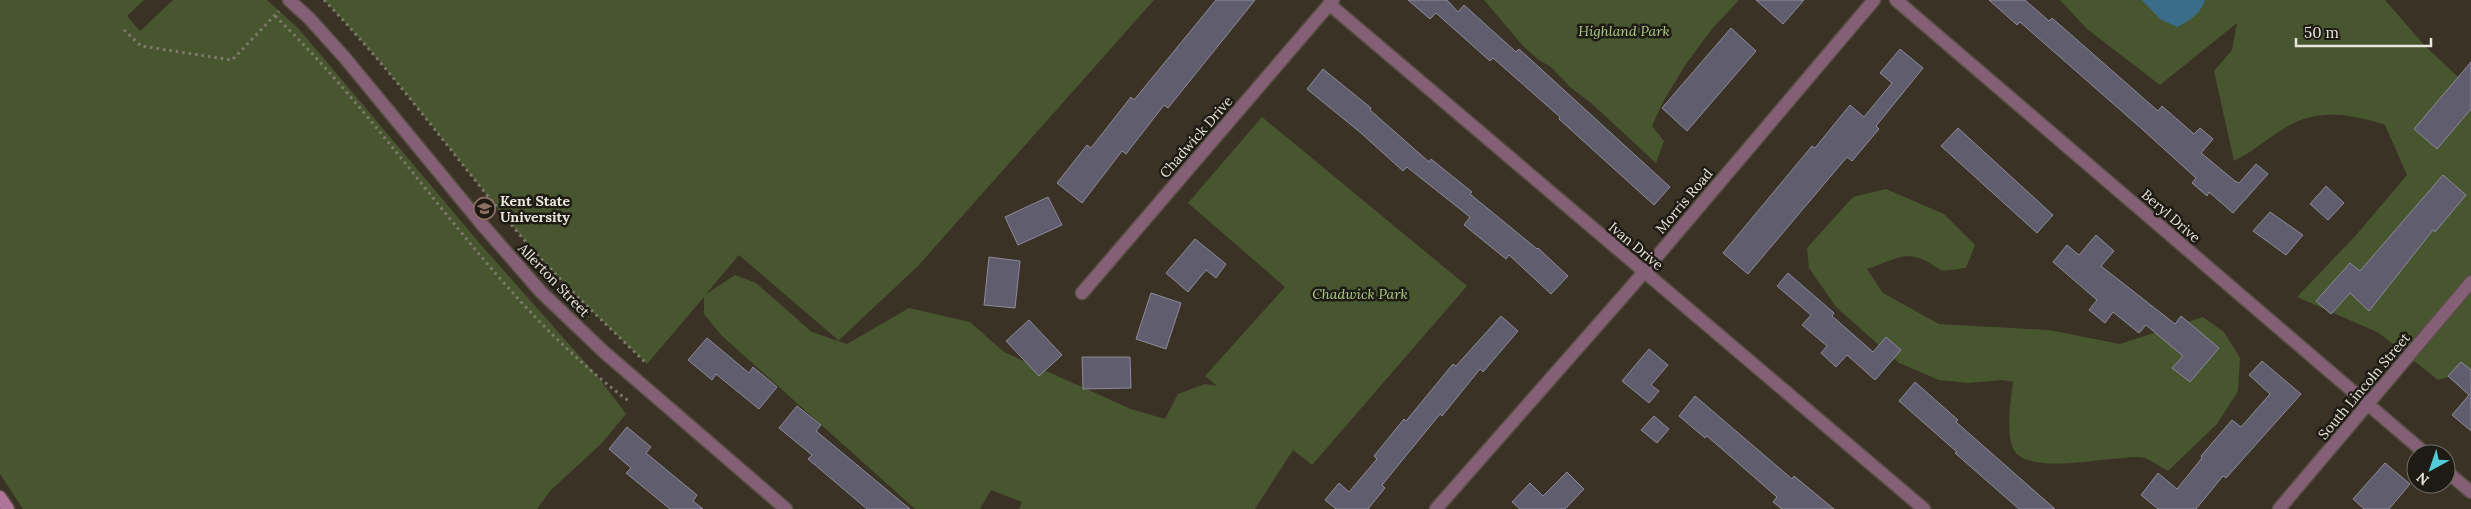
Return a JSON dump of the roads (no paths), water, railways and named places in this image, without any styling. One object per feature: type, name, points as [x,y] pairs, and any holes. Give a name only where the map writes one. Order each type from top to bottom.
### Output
[{"type":"street","name":"Allerton Street","points":[[289,0],[309,18],[345,58],[480,222],[542,292],[604,352],[786,509]]},
{"type":"street","name":"Morris Road","points":[[1436,509],[1644,272],[1874,0]]},
{"type":"street","name":"Beryl Drive","points":[[1896,0],[2414,444]]},
{"type":"street","name":"Ivan Drive","points":[[1331,2],[1644,272],[1924,509]]},
{"type":"street","name":"Chadwick Drive","points":[[1082,293],[1331,2]]},
{"type":"street","name":"South Lincoln Street","points":[[2280,509],[2471,282]]},
{"type":"street","points":[[2456,479],[2471,492]]},
{"type":"street","points":[[0,497],[8,509]]},
{"type":"water","points":[[2142,0],[2205,0],[2197,13],[2177,27],[2160,19]]},
{"type":"place","name":"Kent State University","points":[[484,209]]},
{"type":"park label","name":"Highland Park","points":[[1624,31]]},
{"type":"park label","name":"Chadwick Park","points":[[1360,294]]}]
